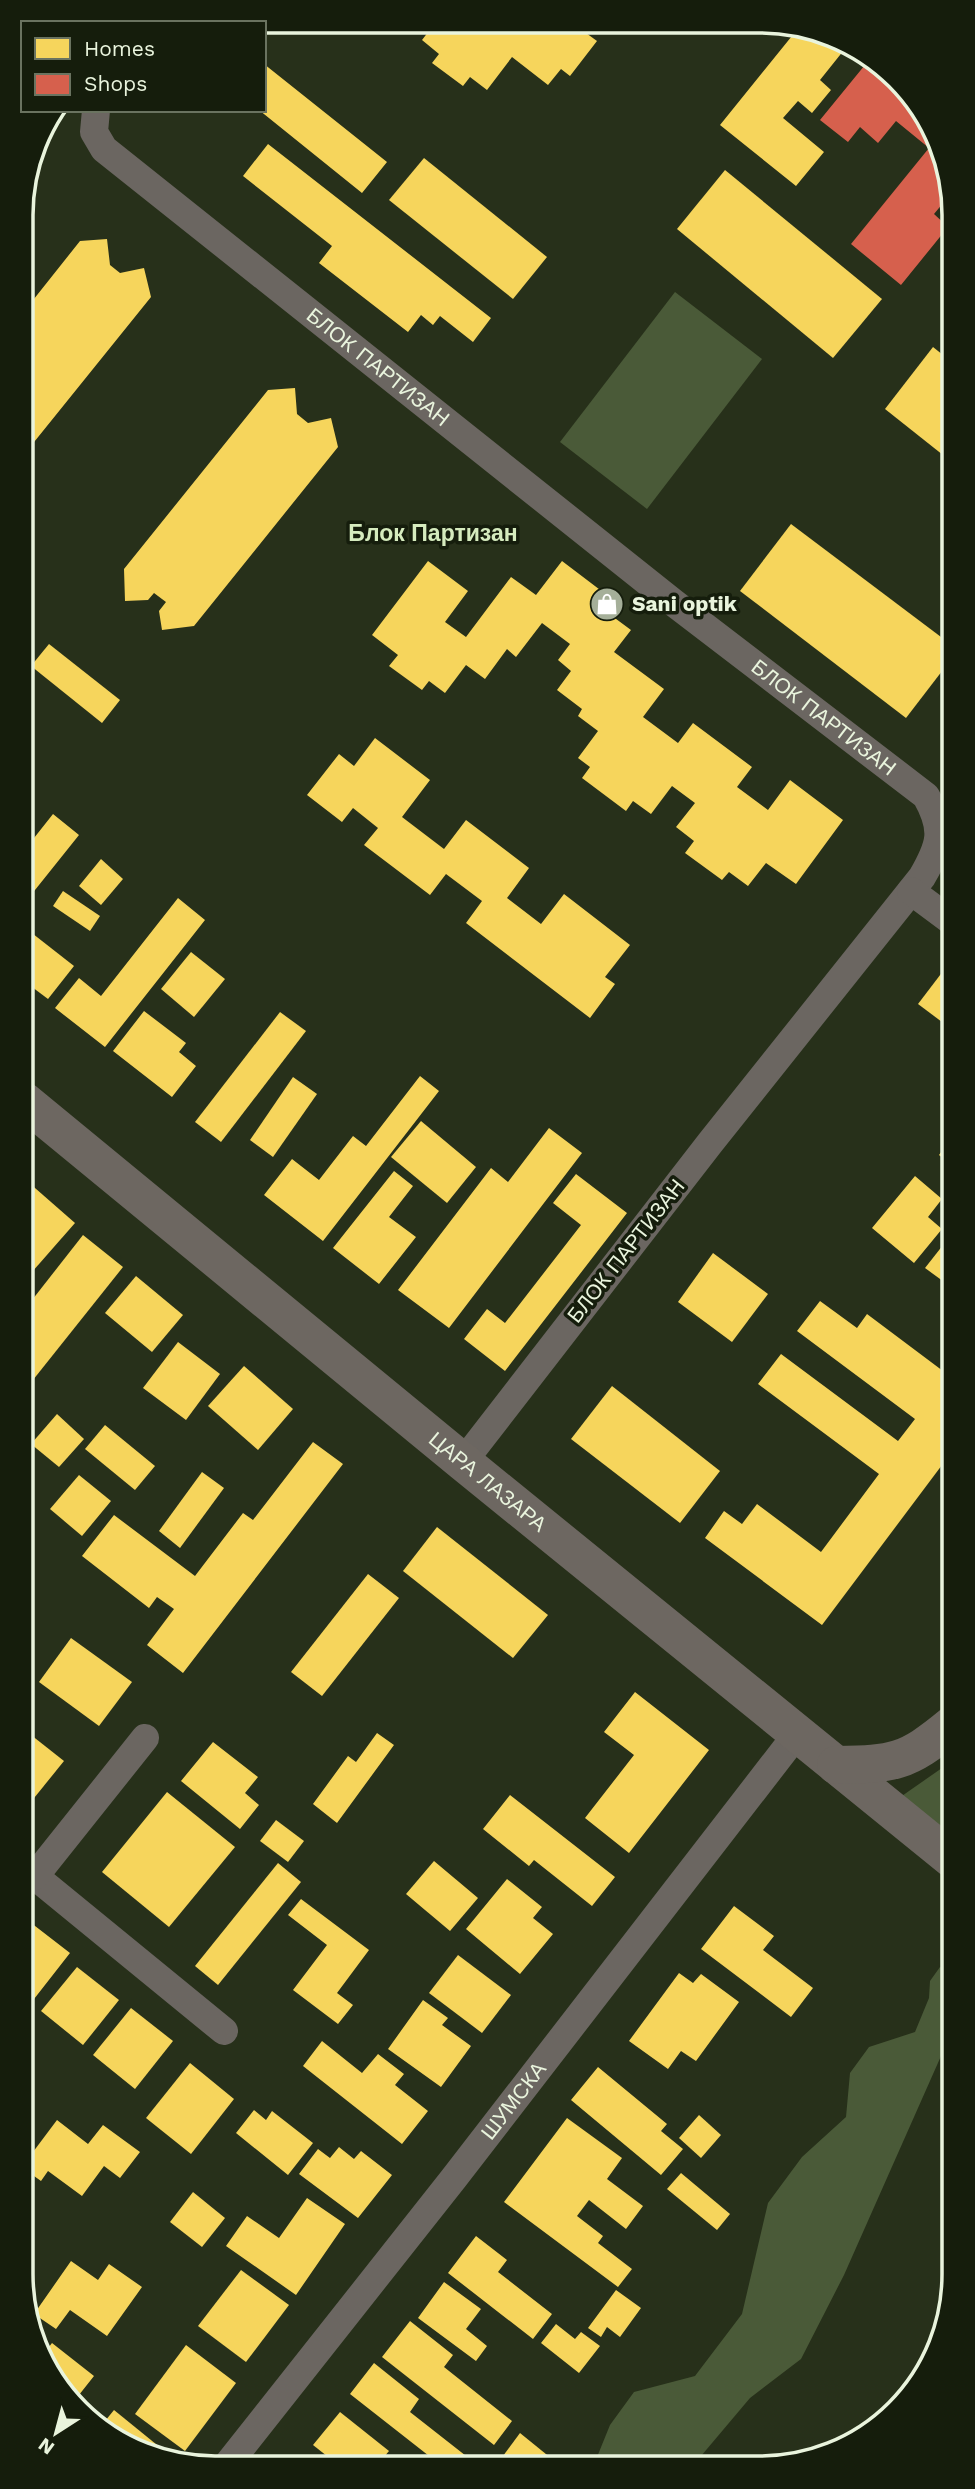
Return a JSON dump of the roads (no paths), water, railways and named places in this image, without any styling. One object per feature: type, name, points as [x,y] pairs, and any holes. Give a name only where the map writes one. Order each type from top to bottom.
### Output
[{"type":"main road","name":"ЦАРА ЛАЗАРА","points":[[34,1109],[941,1850]]},
{"type":"main road","points":[[835,1765],[879,1764],[909,1757],[941,1733]]},
{"type":"street","name":"БЛОК ПАРТИЗАН","points":[[96,112],[94,132],[104,149],[664,594],[926,796],[937,815],[936,853],[922,877],[710,1143],[463,1462]]},
{"type":"street","points":[[911,891],[942,914]]},
{"type":"street","name":"ШУМСКА","points":[[234,2456],[454,2178],[797,1734]]},
{"type":"street","points":[[33,1870],[145,1738]]},
{"type":"street","points":[[33,1875],[224,2031]]},
{"type":"place","name":"Sani optik","points":[[607,604]]},
{"type":"district","name":"Блок Партизан","points":[[433,533]]}]
